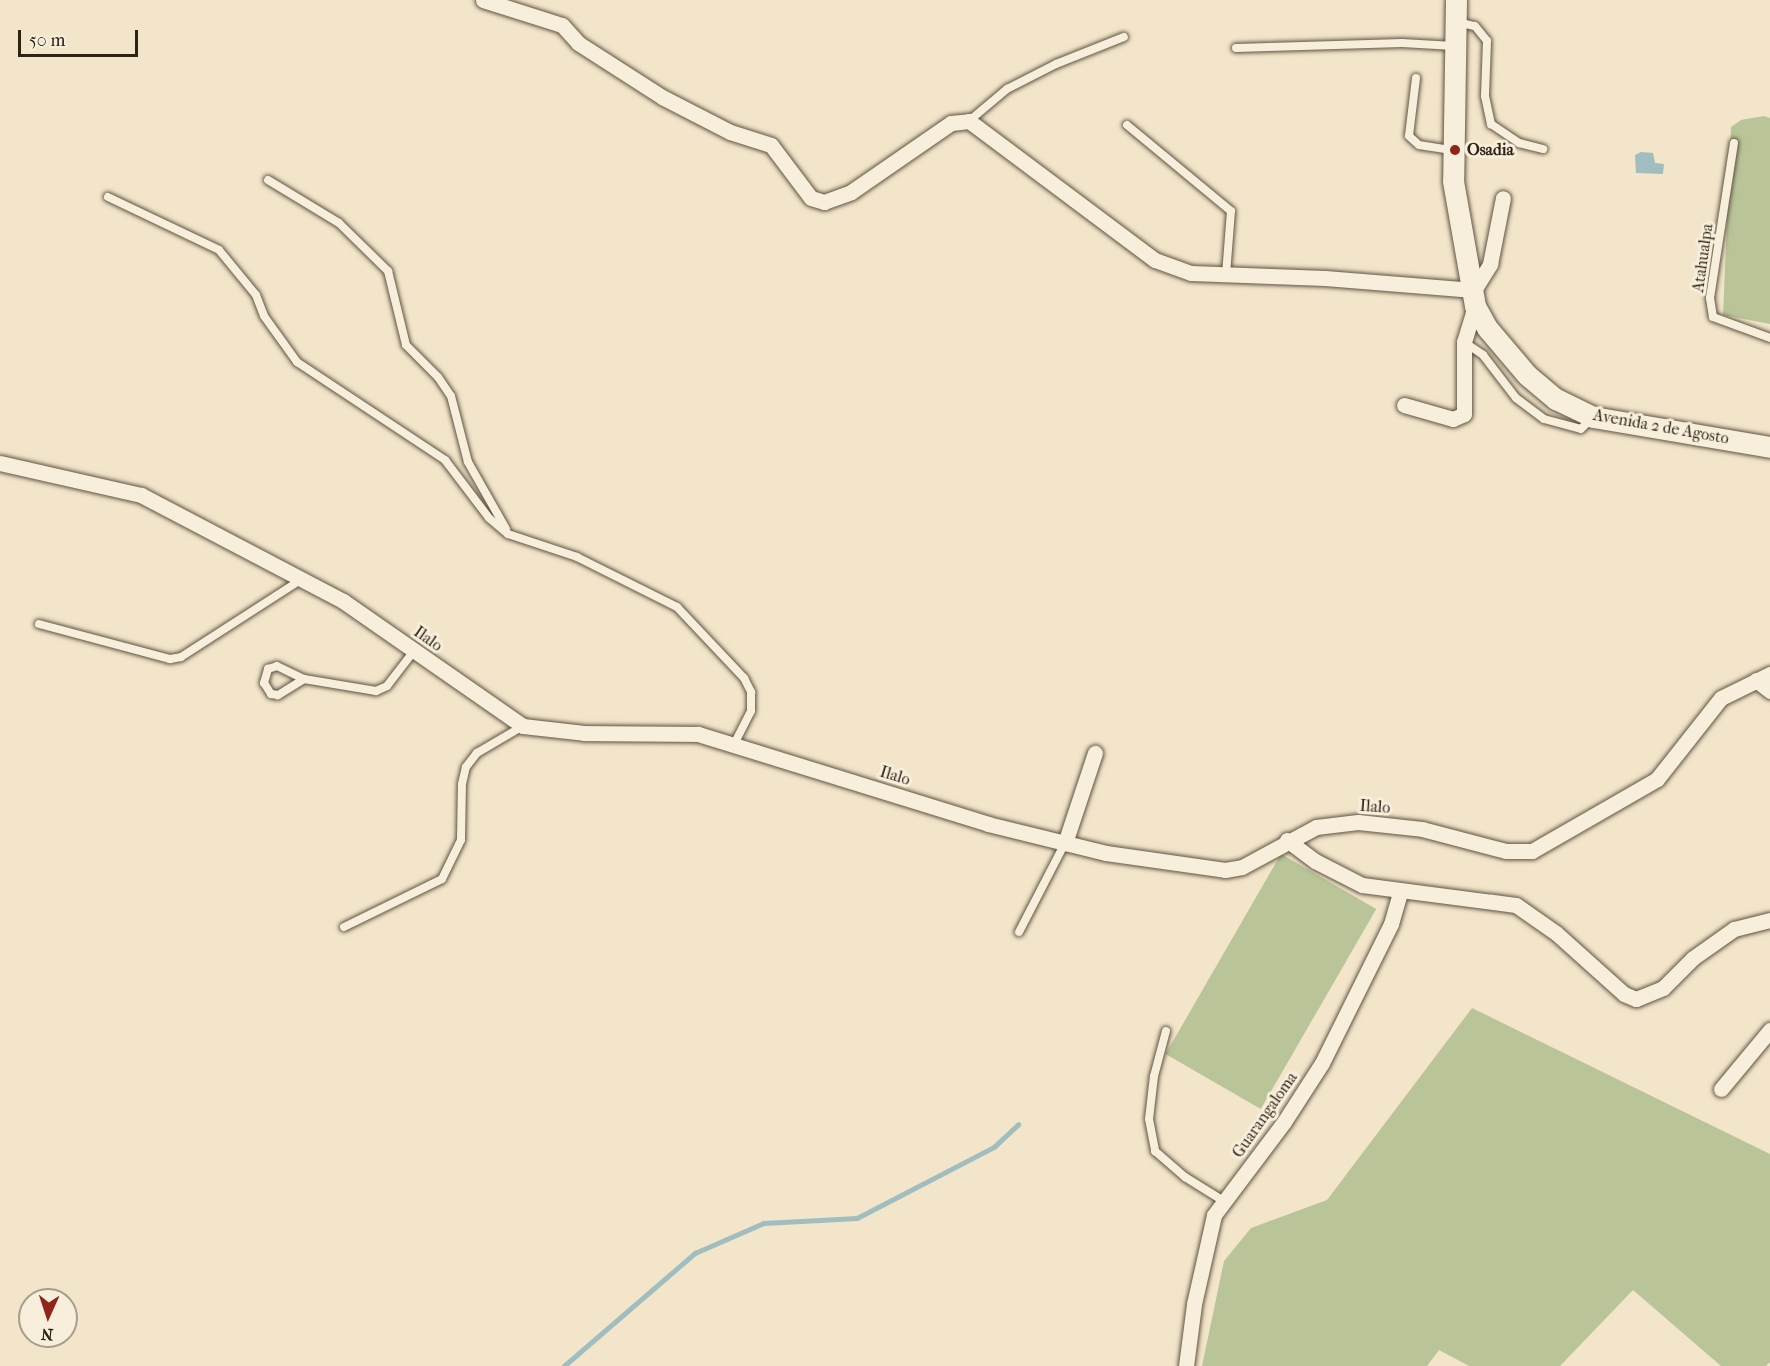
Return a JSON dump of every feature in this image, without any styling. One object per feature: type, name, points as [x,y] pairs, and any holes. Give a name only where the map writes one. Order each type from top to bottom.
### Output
[{"type":"main road","name":"Avenida 2 de Agosto","points":[[1456,0],[1453,181],[1467,265],[1475,298],[1527,375],[1556,399],[1593,417],[1770,447]]},
{"type":"street","points":[[483,0],[562,25],[578,43],[599,54],[662,97],[730,132],[771,144],[811,198],[824,202],[851,192],[951,123],[969,121],[1155,260],[1191,273],[1325,278],[1475,298]]},
{"type":"street","points":[[1404,405],[1460,418],[1464,414],[1464,342],[1475,298],[1490,264],[1503,198]]},
{"type":"street","name":"Ilalo","points":[[0,463],[141,495],[303,578],[523,726],[584,733],[698,734],[988,824],[1106,853],[1225,870],[1242,867],[1287,840],[1316,827],[1358,822],[1422,829],[1506,851],[1532,851],[1657,779],[1721,698],[1763,677]]},
{"type":"street","points":[[1763,677],[1770,691]]},
{"type":"street","points":[[1065,843],[1095,753]]},
{"type":"street","points":[[1287,840],[1316,861],[1362,885],[1516,905],[1556,933],[1624,994],[1636,999],[1663,988],[1693,958],[1734,929],[1770,920]]},
{"type":"street","name":"Guarangaloma","points":[[1186,1366],[1196,1293],[1214,1215],[1222,1200],[1259,1158],[1322,1063],[1392,924],[1401,890]]},
{"type":"street","points":[[1721,1089],[1770,1030]]},
{"type":"lane","points":[[1456,21],[1475,26],[1487,41],[1485,96],[1491,124],[1520,143],[1543,149]]},
{"type":"lane","points":[[969,121],[1007,89],[1056,64],[1124,37]]},
{"type":"lane","points":[[1236,48],[1402,43],[1455,46]]},
{"type":"lane","points":[[1416,78],[1409,136],[1419,145],[1454,150]]},
{"type":"lane","points":[[1128,125],[1231,211],[1226,275]]},
{"type":"lane","name":"Atahualpa","points":[[1734,143],[1710,298],[1713,317],[1770,338]]},
{"type":"lane","points":[[267,180],[339,223],[388,271],[406,345],[438,377],[451,396],[468,462],[508,534]]},
{"type":"lane","points":[[108,196],[219,250],[251,287],[264,316],[297,362],[445,460],[489,518],[508,534],[577,557],[677,607],[744,678],[751,692],[751,711],[734,745]]},
{"type":"lane","points":[[1464,342],[1483,355],[1516,398],[1544,419],[1581,429],[1590,424],[1593,417]]},
{"type":"lane","points":[[39,624],[170,660],[181,657],[303,578]]},
{"type":"lane","points":[[304,679],[278,695],[264,683],[268,669],[277,666],[304,679],[376,691],[387,686],[414,651]]},
{"type":"lane","points":[[344,927],[442,879],[461,840],[462,784],[466,767],[477,753],[523,726]]},
{"type":"lane","points":[[1019,932],[1065,843]]},
{"type":"lane","points":[[1166,1031],[1154,1076],[1149,1119],[1155,1151],[1185,1177],[1222,1200]]},
{"type":"green space","points":[[1764,116],[1770,118],[1770,324],[1723,315],[1731,127],[1741,120]]},
{"type":"green space","points":[[1281,854],[1376,909],[1261,1109],[1166,1054]]},
{"type":"green space","points":[[1472,1008],[1770,1154],[1770,1362],[1766,1366],[1721,1366],[1633,1290],[1560,1366],[1469,1366],[1439,1350],[1427,1366],[1202,1366],[1224,1261],[1251,1228],[1327,1200]]},
{"type":"water","points":[[1641,152],[1653,153],[1655,163],[1664,164],[1663,174],[1636,173],[1635,155]]},
{"type":"waterway","points":[[564,1366],[695,1253],[764,1223],[857,1218],[994,1147],[1018,1125]]},
{"type":"place","name":"Osadia","points":[[1455,150]]}]
